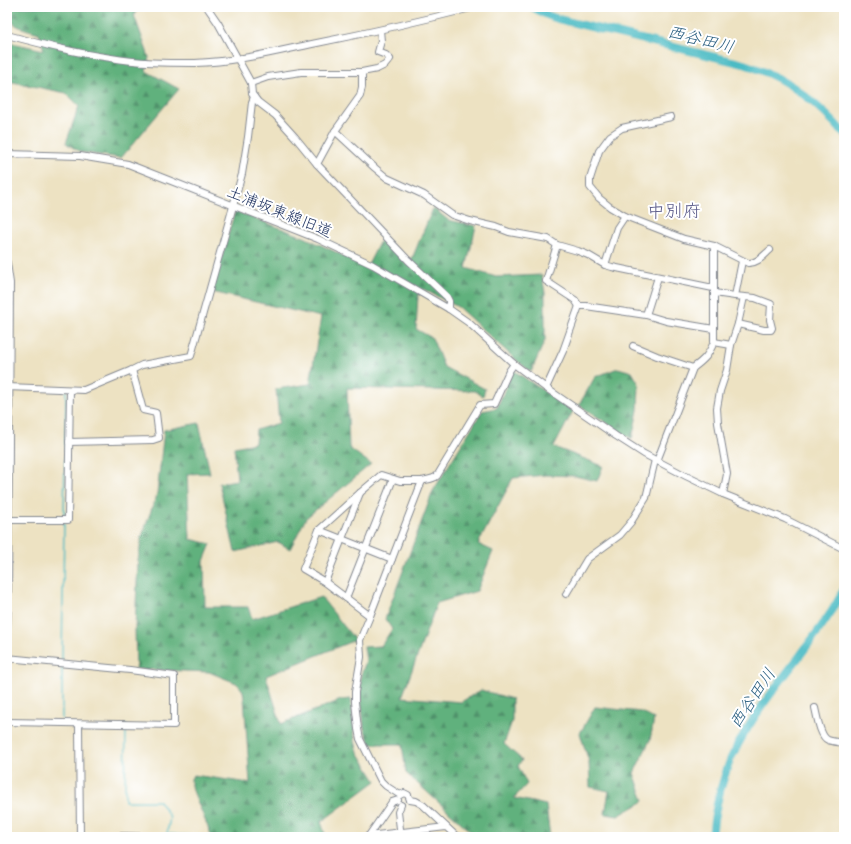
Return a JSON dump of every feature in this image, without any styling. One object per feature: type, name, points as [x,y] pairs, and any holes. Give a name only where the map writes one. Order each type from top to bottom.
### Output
[{"type":"street","points":[[207,7],[218,23],[251,83],[252,94],[258,102],[275,115],[317,164],[408,260],[447,297],[450,309]]},
{"type":"street","points":[[7,35],[88,55],[112,59],[158,62],[197,62],[270,53],[380,30],[475,7]]},
{"type":"street","points":[[251,83],[268,78],[301,72],[362,72],[377,69],[390,59],[386,55],[378,52],[382,41],[380,30]]},
{"type":"street","points":[[317,164],[335,132],[360,96],[362,88],[362,72]]},
{"type":"street","points":[[8,387],[84,390],[142,365],[191,356],[242,174],[252,102],[254,97]]},
{"type":"street","points":[[671,117],[622,128],[610,136],[599,151],[590,178],[590,187],[599,198],[624,216],[684,239],[714,246],[750,263],[757,261],[770,250]]},
{"type":"street","points":[[335,132],[387,178],[424,195],[452,215],[509,232],[548,240],[588,255],[605,265],[619,269],[735,296],[755,298],[771,304],[771,330],[764,330],[738,324]]},
{"type":"street","name":"土浦坂東線旧道","points":[[7,154],[80,156],[128,164],[318,240],[373,265],[450,309],[476,329],[514,364],[546,388],[620,439],[656,461],[723,494],[785,519],[844,549]]},
{"type":"street","points":[[605,265],[617,228],[624,216]]},
{"type":"street","points":[[558,245],[546,281],[575,300],[579,306]]},
{"type":"street","points":[[566,594],[587,559],[620,535],[631,522],[646,498],[656,461],[693,368],[705,359],[714,342],[714,246]]},
{"type":"street","points":[[735,296],[742,260]]},
{"type":"street","points":[[7,263],[10,282],[7,628]]},
{"type":"street","points":[[646,315],[658,277]]},
{"type":"street","points":[[723,494],[727,474],[718,423],[717,408],[720,391],[727,370],[731,345],[738,324],[744,297]]},
{"type":"street","points":[[579,306],[646,315],[674,322],[714,329]]},
{"type":"street","points":[[546,388],[563,351],[579,306]]},
{"type":"street","points":[[714,342],[731,345]]},
{"type":"street","points":[[634,346],[657,356],[693,368]]},
{"type":"street","points":[[370,616],[325,582],[303,569],[319,530],[381,474],[400,481],[422,481],[437,476],[480,405],[494,404],[509,371],[514,364]]},
{"type":"street","points":[[69,442],[153,440],[159,438],[156,413],[143,410],[132,370]]},
{"type":"street","points":[[8,520],[68,520],[70,390]]},
{"type":"street","points":[[346,598],[393,479]]},
{"type":"street","points":[[410,800],[407,805],[399,800],[381,780],[360,739],[355,692],[361,657],[360,640],[422,481]]},
{"type":"street","points":[[325,582],[361,492]]},
{"type":"street","points":[[319,530],[392,559]]},
{"type":"street","points":[[7,658],[130,670],[174,676],[174,725],[7,722]]},
{"type":"street","points":[[815,708],[820,729],[825,738],[844,743]]},
{"type":"street","points":[[79,724],[80,836],[150,837]]},
{"type":"street","points":[[368,837],[392,802],[399,800],[406,794],[409,796],[410,800]]},
{"type":"street","points":[[399,800],[398,812],[401,835]]},
{"type":"street","points":[[410,800],[416,801],[423,805],[457,837]]},
{"type":"street","points":[[368,837],[401,835],[446,827]]},
{"type":"green space","points":[[7,7],[139,7],[134,15],[149,57],[146,71],[179,89],[121,158],[80,152],[66,143],[79,106],[66,93],[8,81],[12,43],[44,50],[39,33],[22,28],[13,23],[8,14]]},
{"type":"green space","points":[[433,208],[448,220],[476,226],[466,268],[496,277],[542,275],[545,293],[545,340],[531,372],[458,307],[423,289],[418,295],[416,329],[432,338],[444,367],[485,389],[483,396],[475,391],[347,388],[349,448],[371,464],[306,518],[290,549],[278,542],[235,552],[219,483],[237,480],[234,447],[255,443],[256,430],[279,423],[276,389],[310,384],[321,317],[212,292],[235,211],[304,237],[367,267],[382,237],[409,266]]},
{"type":"green space","points":[[618,368],[632,372],[639,384],[638,410],[632,439],[579,405],[595,377]]},
{"type":"green space","points":[[513,370],[573,411],[554,447],[603,466],[597,481],[575,476],[546,475],[513,478],[478,544],[493,551],[477,591],[437,603],[402,697],[461,702],[481,690],[512,699],[512,721],[504,744],[522,760],[518,766],[527,784],[514,798],[546,805],[550,837],[477,837],[406,773],[402,744],[370,744],[364,728],[361,696],[361,675],[366,661],[364,647],[381,646],[392,629],[385,619],[433,491],[482,411],[497,408]]},
{"type":"green space","points":[[199,423],[210,473],[187,474],[190,539],[211,544],[204,561],[205,607],[248,607],[252,619],[321,597],[355,640],[266,676],[281,724],[341,700],[351,699],[355,741],[358,752],[376,781],[321,822],[326,837],[212,837],[191,786],[191,779],[193,775],[250,783],[243,691],[236,683],[209,672],[136,669],[135,628],[138,560],[142,536],[157,494],[164,430]]},
{"type":"green space","points":[[595,707],[641,712],[654,719],[650,740],[634,773],[644,801],[618,816],[605,814],[609,791],[590,787],[589,762],[580,733]]},
{"type":"waterway","name":"西谷田川","points":[[532,7],[558,19],[744,64],[760,70],[783,81],[813,102],[844,134]]},
{"type":"waterway","points":[[64,519],[66,391]]},
{"type":"waterway","points":[[62,661],[64,523]]},
{"type":"waterway","name":"西谷田川","points":[[712,837],[720,790],[730,760],[738,744],[762,706],[823,624],[844,589]]},
{"type":"waterway","points":[[62,665],[62,720]]},
{"type":"waterway","points":[[126,725],[125,801],[159,801],[170,817],[167,834],[197,837]]},
{"type":"district","name":"中別府","points":[[674,211]]}]
